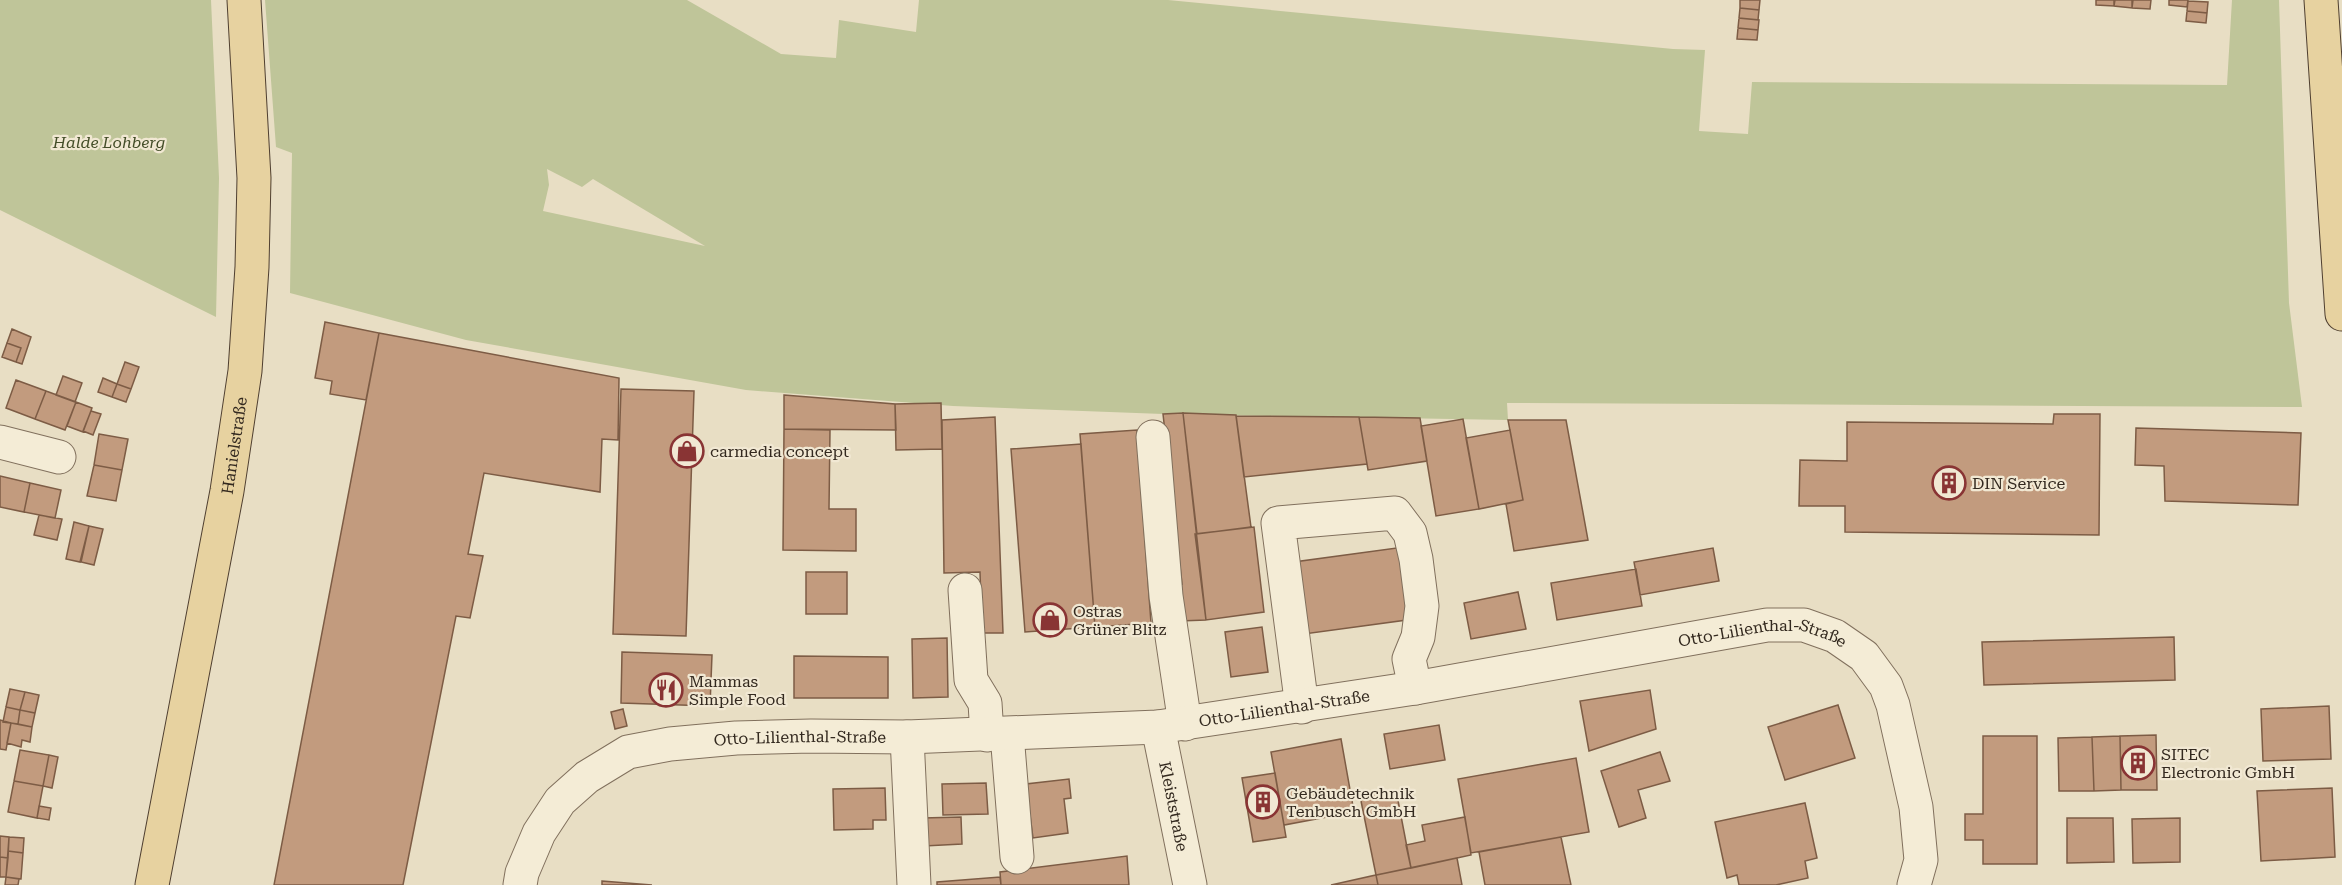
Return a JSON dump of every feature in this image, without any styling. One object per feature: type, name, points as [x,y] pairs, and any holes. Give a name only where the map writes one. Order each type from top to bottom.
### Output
[{"type":"main road","name":"Hanielstraße","points":[[152,885],[227,492],[245,371],[252,267],[254,178],[244,0]]},
{"type":"main road","points":[[2321,0],[2342,314]]},
{"type":"street","name":"Kleiststraße","points":[[1153,437],[1166,596],[1171,726],[1190,885]]},
{"type":"street","points":[[0,442],[59,457]]},
{"type":"street","points":[[1302,707],[1278,523],[1395,513],[1410,533],[1420,587],[1422,606],[1418,637],[1409,659],[1415,688]]},
{"type":"street","points":[[965,590],[971,680],[986,703],[997,735],[1017,857]]},
{"type":"street","name":"Otto-Lilienthal-Straße","points":[[520,885],[522,873],[539,833],[581,770],[628,752],[670,744],[736,738],[811,742],[1171,726],[1415,688],[1767,625],[1804,625],[1835,636],[1864,656],[1886,686],[1893,705],[1916,807],[1921,860],[1914,885]]},
{"type":"street","points":[[907,737],[914,885]]},
{"type":"green space","name":"Halde Lohberg","points":[[0,0],[211,0],[219,178],[216,317],[0,210]]},
{"type":"green space","points":[[265,0],[687,0],[781,54],[836,58],[839,20],[916,32],[919,0],[1168,0],[1673,49],[1705,50],[1699,131],[1748,134],[1752,82],[2227,85],[2232,0],[2279,0],[2289,303],[2302,407],[1507,403],[1508,420],[1163,414],[953,406],[746,390],[466,340],[290,293],[292,153],[276,147]],"holes":[[[547,169],[582,187],[593,179],[705,246],[543,211],[549,185]]]},
{"type":"building","points":[[1740,0],[1760,0],[1759,10],[1740,8]]},
{"type":"building","points":[[2096,0],[2114,0],[2114,6],[2096,5]]},
{"type":"building","points":[[2115,0],[2132,0],[2132,8],[2114,6]]},
{"type":"building","points":[[2133,0],[2151,0],[2150,9],[2132,8]]},
{"type":"building","points":[[2169,0],[2188,0],[2187,7],[2169,5]]},
{"type":"building","points":[[2188,1],[2208,2],[2207,13],[2187,11]]},
{"type":"building","points":[[1740,8],[1759,10],[1758,20],[1739,18]]},
{"type":"building","points":[[2187,11],[2207,13],[2206,23],[2186,21]]},
{"type":"building","points":[[1739,18],[1759,20],[1758,30],[1738,28]]},
{"type":"building","points":[[1738,28],[1758,30],[1757,40],[1737,39]]},
{"type":"building","points":[[325,322],[379,333],[366,400],[330,394],[332,381],[315,378]]},
{"type":"building","points":[[12,329],[31,337],[22,364],[16,362],[21,348],[7,343]]},
{"type":"building","points":[[379,333],[619,378],[618,440],[602,439],[600,492],[484,473],[468,554],[483,556],[470,618],[456,616],[403,885],[274,885]]},
{"type":"building","points":[[7,343],[21,348],[16,362],[2,357]]},
{"type":"building","points":[[125,362],[139,367],[131,389],[117,384]]},
{"type":"building","points":[[63,376],[82,383],[75,402],[56,395]]},
{"type":"building","points":[[103,378],[117,384],[112,397],[98,392]]},
{"type":"building","points":[[16,380],[46,391],[35,419],[6,408]]},
{"type":"building","points":[[117,384],[131,389],[126,402],[112,397]]},
{"type":"building","points":[[621,389],[694,391],[686,636],[613,634]]},
{"type":"building","points":[[46,391],[76,402],[65,430],[35,419]]},
{"type":"building","points":[[784,395],[895,404],[896,430],[784,429]]},
{"type":"building","points":[[76,402],[92,408],[83,432],[67,426]]},
{"type":"building","points":[[941,403],[942,449],[896,450],[895,404]]},
{"type":"building","points":[[91,411],[101,414],[93,435],[83,431]]},
{"type":"building","points":[[1183,413],[1236,415],[1251,527],[1197,534]]},
{"type":"building","points":[[1183,413],[1206,620],[1179,621],[1176,583],[1182,584],[1163,414]]},
{"type":"building","name":"DIN Service","points":[[2054,414],[2100,414],[2099,535],[1845,532],[1845,506],[1799,506],[1800,460],[1847,461],[1847,422],[2053,424]]},
{"type":"building","points":[[1236,416],[1359,417],[1367,464],[1244,477]]},
{"type":"building","points":[[995,417],[1003,633],[982,633],[980,572],[944,573],[942,420]]},
{"type":"building","points":[[1359,417],[1420,418],[1427,461],[1368,470]]},
{"type":"building","points":[[1463,419],[1479,509],[1436,516],[1421,426]]},
{"type":"building","points":[[1508,420],[1566,420],[1588,540],[1514,551],[1506,504],[1523,500]]},
{"type":"building","points":[[2136,428],[2301,433],[2298,505],[2165,501],[2164,466],[2135,465]]},
{"type":"building","points":[[784,429],[830,430],[829,509],[856,509],[856,551],[783,550]]},
{"type":"building","points":[[1137,430],[1151,623],[1095,627],[1080,434]]},
{"type":"building","points":[[1510,430],[1523,500],[1479,509],[1466,438]]},
{"type":"building","points":[[99,434],[128,439],[122,470],[94,465]]},
{"type":"building","points":[[1081,444],[1095,627],[1025,632],[1011,449]]},
{"type":"building","points":[[94,465],[122,470],[116,501],[87,496]]},
{"type":"building","points":[[0,476],[30,483],[24,512],[0,507]]},
{"type":"building","points":[[30,483],[61,490],[55,518],[24,512]]},
{"type":"building","points":[[39,515],[62,519],[57,540],[34,535]]},
{"type":"building","points":[[74,522],[89,526],[80,562],[66,559]]},
{"type":"building","points":[[89,526],[103,529],[94,565],[81,562]]},
{"type":"building","points":[[1254,527],[1264,612],[1206,620],[1195,534]]},
{"type":"building","points":[[1404,547],[1414,619],[1304,634],[1294,562]]},
{"type":"building","points":[[1713,548],[1719,581],[1640,595],[1634,562]]},
{"type":"building","points":[[1636,569],[1642,606],[1557,620],[1551,583]]},
{"type":"building","points":[[806,572],[847,572],[847,614],[806,614]]},
{"type":"building","points":[[1518,592],[1526,629],[1471,639],[1464,603]]},
{"type":"building","points":[[1262,627],[1268,672],[1231,677],[1225,632]]},
{"type":"building","points":[[2174,637],[2175,680],[1984,685],[1982,642]]},
{"type":"building","points":[[947,638],[948,697],[913,698],[912,639]]},
{"type":"building","name":"Mammas Simple Food","points":[[622,652],[712,655],[710,706],[621,703]]},
{"type":"building","points":[[794,656],[888,657],[888,698],[794,698]]},
{"type":"building","points":[[10,689],[25,692],[20,710],[6,707]]},
{"type":"building","points":[[1650,690],[1656,729],[1589,751],[1580,701]]},
{"type":"building","points":[[25,692],[39,695],[35,713],[20,710]]},
{"type":"building","points":[[1838,705],[1855,758],[1785,780],[1768,727]]},
{"type":"building","points":[[2329,706],[2331,759],[2263,761],[2261,709]]},
{"type":"building","points":[[6,707],[20,710],[18,724],[3,722]]},
{"type":"building","points":[[623,709],[627,726],[615,729],[611,712]]},
{"type":"building","points":[[20,710],[35,713],[32,727],[18,724]]},
{"type":"building","points":[[0,720],[11,723],[6,750],[0,749]]},
{"type":"building","points":[[11,723],[32,727],[30,742],[22,740],[21,747],[7,743]]},
{"type":"building","points":[[1439,725],[1445,760],[1390,769],[1384,734]]},
{"type":"building","name":"SITEC Electronic GmbH","points":[[2156,735],[2157,790],[2121,790],[2120,736]]},
{"type":"building","points":[[1983,736],[2037,736],[2037,864],[1983,864],[1983,840],[1965,840],[1965,814],[1983,814]]},
{"type":"building","points":[[2120,736],[2121,790],[2094,791],[2092,737]]},
{"type":"building","points":[[2092,737],[2094,791],[2059,791],[2058,738]]},
{"type":"building","points":[[1341,739],[1354,812],[1284,825],[1271,752]]},
{"type":"building","points":[[20,750],[49,755],[43,786],[14,781]]},
{"type":"building","points":[[1660,752],[1670,781],[1638,790],[1646,818],[1619,827],[1601,771]]},
{"type":"building","points":[[49,755],[58,757],[52,788],[43,786]]},
{"type":"building","points":[[1576,758],[1589,832],[1471,853],[1458,779]]},
{"type":"building","name":"Gebäudetechnik Tenbusch GmbH","points":[[1275,773],[1286,837],[1253,842],[1242,778]]},
{"type":"building","points":[[1069,779],[1071,798],[1064,799],[1068,833],[1033,838],[1026,784]]},
{"type":"building","points":[[14,781],[43,786],[37,818],[8,812]]},
{"type":"building","points":[[986,783],[988,814],[943,815],[942,784]]},
{"type":"building","points":[[885,788],[886,820],[873,820],[873,829],[834,830],[833,789]]},
{"type":"building","points":[[2332,788],[2335,857],[2261,861],[2257,791]]},
{"type":"building","points":[[1396,790],[1411,868],[1376,875],[1360,796]]},
{"type":"building","points":[[1805,803],[1817,858],[1805,861],[1808,878],[1776,885],[1739,885],[1737,875],[1727,878],[1715,822]]},
{"type":"building","points":[[39,806],[51,808],[49,820],[37,818]]},
{"type":"building","points":[[961,817],[962,844],[924,846],[923,818]]},
{"type":"building","points":[[1465,817],[1471,855],[1411,868],[1406,845],[1425,841],[1422,825]]},
{"type":"building","points":[[2067,818],[2113,818],[2114,862],[2067,863]]},
{"type":"building","points":[[2180,818],[2180,862],[2133,863],[2132,819]]},
{"type":"building","points":[[0,836],[9,837],[8,858],[0,857]]},
{"type":"building","points":[[9,837],[24,838],[23,853],[8,851]]},
{"type":"building","points":[[1561,837],[1571,885],[1485,885],[1479,852]]},
{"type":"building","points":[[8,851],[23,853],[21,879],[6,877]]},
{"type":"building","points":[[1127,856],[1129,885],[1001,885],[1000,872]]},
{"type":"building","points":[[0,857],[8,858],[6,877],[0,877]]},
{"type":"building","points":[[1457,858],[1462,885],[1378,885],[1376,875]]},
{"type":"building","points":[[1376,875],[1378,885],[1331,885]]},
{"type":"building","points":[[6,877],[19,879],[18,885],[5,885]]},
{"type":"building","points":[[1000,877],[1001,885],[937,885],[937,882]]},
{"type":"building","points":[[602,881],[652,885],[602,885]]},
{"type":"place","name":"carmedia concept","points":[[687,451]]},
{"type":"place","name":"DIN Service","points":[[1949,483]]},
{"type":"place","name":"Ostras Grüner Blitz","points":[[1050,620]]},
{"type":"place","name":"Mammas Simple Food","points":[[666,690]]},
{"type":"place","name":"SITEC Electronic GmbH","points":[[2138,763]]},
{"type":"place","name":"Gebäudetechnik Tenbusch GmbH","points":[[1263,802]]}]
